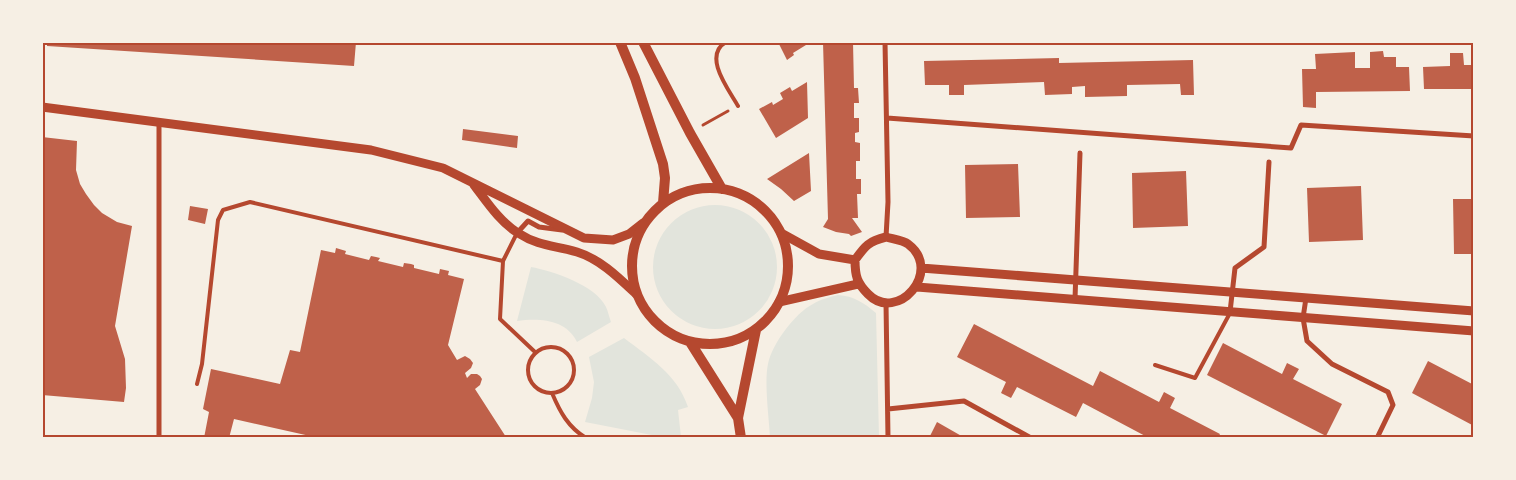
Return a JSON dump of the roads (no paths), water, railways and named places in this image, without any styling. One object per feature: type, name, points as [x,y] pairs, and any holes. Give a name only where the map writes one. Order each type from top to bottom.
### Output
[{"type":"main road","points":[[620,42],[636,78],[663,164],[665,178],[663,203]]},
{"type":"main road","points":[[643,42],[690,133],[722,189]]},
{"type":"main road","points":[[698,188],[722,189],[746,197],[767,212],[781,233],[788,256],[787,280],[779,302],[769,317],[756,330],[741,338],[724,343],[690,342],[667,332],[649,316],[636,294],[631,270],[633,245],[644,223],[663,203],[674,196],[698,188]]},
{"type":"main road","points":[[741,438],[738,418],[756,330]]},
{"type":"main road","points":[[690,342],[738,418]]},
{"type":"street","points":[[885,42],[888,202],[886,237]]},
{"type":"street","points":[[42,107],[371,150],[443,168],[584,238],[613,240],[629,234],[644,223]]},
{"type":"street","points":[[887,118],[1291,148],[1301,125],[1474,136]]},
{"type":"street","points":[[159,123],[159,438]]},
{"type":"street","points":[[1075,299],[1080,153]]},
{"type":"street","points":[[1230,312],[1235,268],[1264,247],[1269,162]]},
{"type":"street","points":[[470,181],[505,223],[517,233],[538,244],[578,252],[610,269],[636,294]]},
{"type":"street","points":[[517,233],[528,221],[539,227],[570,231]]},
{"type":"street","points":[[781,233],[819,254],[855,260]]},
{"type":"street","points":[[886,237],[907,243],[918,255],[922,268],[916,287],[902,300],[886,303],[873,299],[858,284],[855,260],[863,248],[873,240],[886,237]]},
{"type":"street","points":[[922,268],[1474,311]]},
{"type":"street","points":[[779,302],[858,284]]},
{"type":"street","points":[[916,287],[1474,331]]},
{"type":"street","points":[[1306,298],[1303,318],[1307,341],[1332,364],[1388,392],[1392,405],[1377,438]]},
{"type":"street","points":[[886,303],[888,438]]},
{"type":"street","points":[[888,409],[964,401],[1031,438]]},
{"type":"lane","points":[[726,42],[720,46],[716,56],[716,68],[738,106]]},
{"type":"lane","points":[[197,384],[202,364],[218,220],[224,210],[250,202],[503,261]]},
{"type":"lane","points":[[517,233],[503,261],[500,319],[535,352]]},
{"type":"lane","points":[[1155,366],[1194,378],[1230,312]]},
{"type":"lane","points":[[550,346],[565,352],[570,358],[574,373],[566,387],[552,393],[544,392],[537,388],[531,382],[528,374],[530,358],[535,352],[550,346]]},
{"type":"lane","points":[[552,393],[560,413],[586,438]]}]
